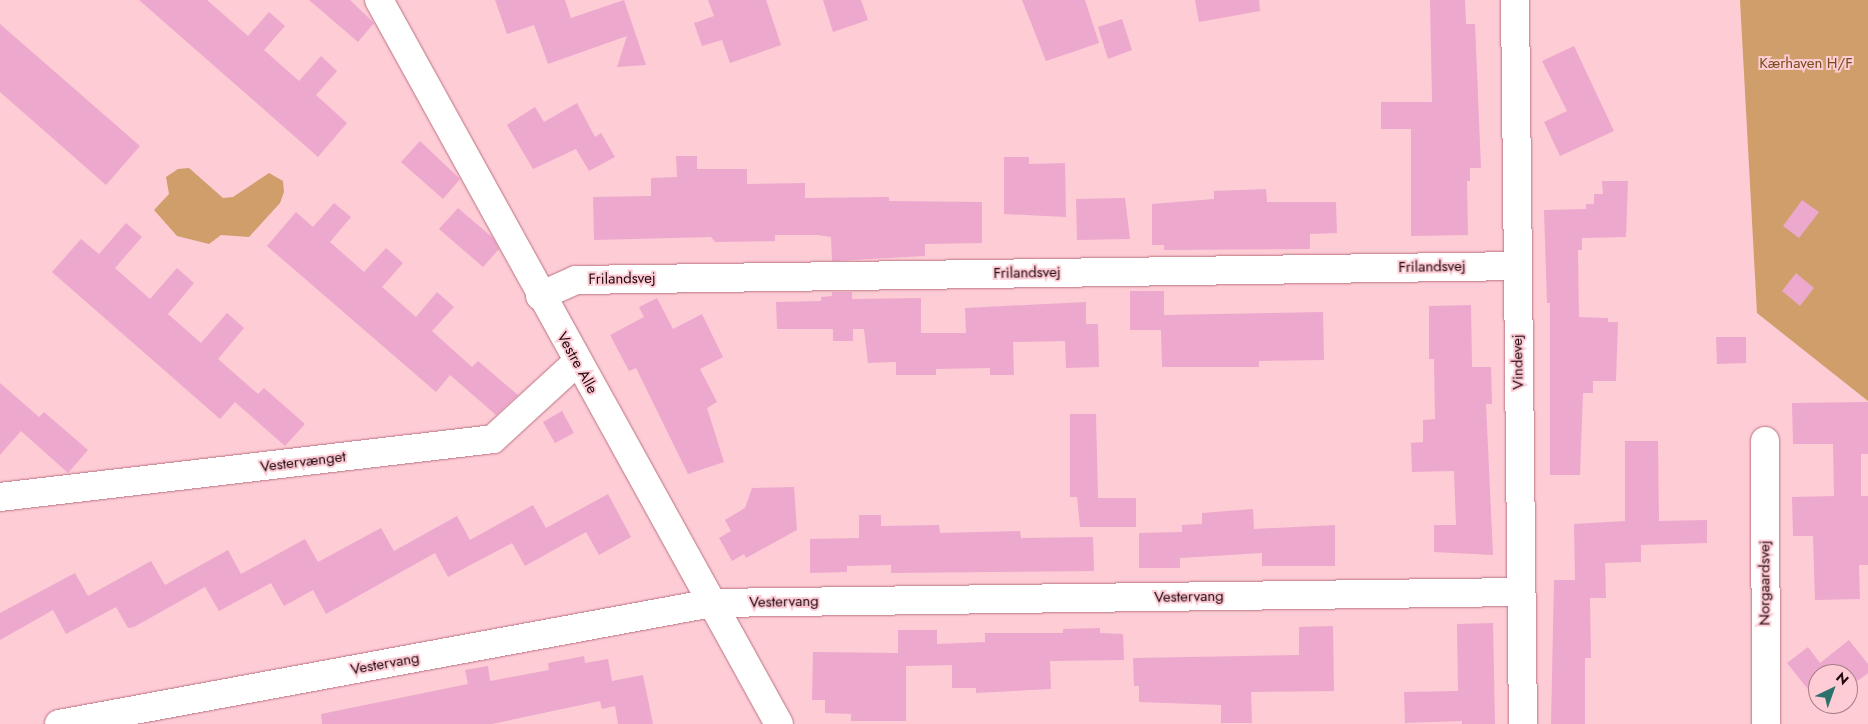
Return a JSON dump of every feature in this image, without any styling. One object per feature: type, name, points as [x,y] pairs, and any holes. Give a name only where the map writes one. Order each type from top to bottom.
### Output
[{"type":"street","name":"Vestre Alle","points":[[379,0],[540,296],[779,724]]},
{"type":"street","name":"Vindevej","points":[[1515,0],[1516,266],[1523,724]]},
{"type":"street","name":"Frilandsvej","points":[[540,296],[576,280],[1516,266]]},
{"type":"street","name":"Vestervænget","points":[[0,498],[493,439],[577,362]]},
{"type":"street","name":"Norgaardsvej","points":[[1765,441],[1766,724]]},
{"type":"street","name":"Vestervang","points":[[60,724],[712,604],[1520,592]]},
{"type":"green space","name":"Kærhaven H/F","points":[[1740,0],[1868,0],[1868,401],[1757,313]]},
{"type":"green space","points":[[189,168],[223,198],[233,197],[269,173],[283,181],[284,192],[280,203],[249,237],[221,235],[209,244],[177,236],[154,210],[169,194],[166,177],[178,169]]},
{"type":"building","points":[[139,0],[207,0],[248,36],[269,12],[285,26],[264,50],[299,81],[321,56],[337,71],[316,95],[347,123],[318,157]]},
{"type":"building","points":[[309,0],[350,0],[374,23],[358,42]]},
{"type":"building","points":[[495,0],[565,0],[571,18],[624,0],[646,65],[617,67],[627,36],[548,64],[534,25],[507,34]]},
{"type":"building","points":[[708,0],[766,0],[781,45],[730,63],[722,40],[702,46],[694,23],[714,16]]},
{"type":"building","points":[[823,0],[861,0],[868,20],[833,32]]},
{"type":"building","points":[[1022,0],[1085,0],[1099,43],[1046,61]]},
{"type":"building","points":[[1195,0],[1259,0],[1260,11],[1199,22]]},
{"type":"building","points":[[1430,0],[1465,0],[1466,24],[1475,24],[1481,168],[1470,168],[1470,181],[1467,181],[1468,235],[1411,236],[1411,129],[1381,129],[1381,102],[1432,102]]},
{"type":"building","points":[[1122,19],[1132,50],[1108,59],[1098,27]]},
{"type":"building","points":[[0,24],[140,146],[106,185],[0,92]]},
{"type":"building","points":[[1574,46],[1614,131],[1560,156],[1544,122],[1567,111],[1542,61]]},
{"type":"building","points":[[577,103],[595,137],[601,133],[615,157],[589,171],[576,149],[533,169],[507,125],[535,107],[544,122]]},
{"type":"building","points":[[420,141],[460,179],[443,199],[401,162]]},
{"type":"building","points":[[676,156],[697,156],[697,169],[747,169],[747,184],[805,183],[805,198],[889,197],[889,201],[982,202],[982,243],[925,244],[925,256],[832,261],[831,237],[817,235],[775,235],[775,241],[715,242],[711,237],[594,240],[593,197],[651,196],[651,178],[677,177]]},
{"type":"building","points":[[1004,157],[1029,157],[1029,164],[1065,163],[1066,217],[1004,214]]},
{"type":"building","points":[[1602,181],[1628,181],[1626,237],[1582,238],[1582,250],[1578,250],[1579,317],[1608,318],[1608,322],[1618,322],[1616,381],[1593,381],[1593,393],[1583,393],[1580,475],[1550,475],[1550,303],[1547,303],[1544,210],[1586,209],[1586,204],[1594,204],[1594,194],[1603,194]]},
{"type":"building","points":[[1266,189],[1267,202],[1336,202],[1337,233],[1310,234],[1310,249],[1164,250],[1164,245],[1152,245],[1152,204],[1214,199],[1214,191]]},
{"type":"building","points":[[1125,198],[1130,239],[1077,240],[1076,199]]},
{"type":"building","points":[[1802,200],[1819,212],[1799,238],[1783,226]]},
{"type":"building","points":[[334,203],[351,217],[330,242],[364,272],[386,248],[403,263],[382,287],[416,317],[437,292],[454,307],[432,331],[472,367],[478,361],[518,395],[496,415],[450,375],[436,392],[267,246],[296,212],[313,227]]},
{"type":"building","points":[[458,208],[493,238],[499,249],[483,267],[439,229]]},
{"type":"building","points":[[126,223],[142,237],[115,268],[150,299],[177,268],[194,283],[168,314],[201,343],[227,313],[244,328],[218,359],[258,394],[264,388],[305,424],[285,446],[235,402],[220,419],[52,272],[81,239],[99,254]]},
{"type":"building","points":[[1796,273],[1814,288],[1800,306],[1782,291]]},
{"type":"building","points":[[1130,291],[1164,291],[1164,315],[1323,312],[1324,360],[1259,361],[1259,367],[1162,367],[1161,330],[1130,330]]},
{"type":"building","points":[[832,292],[852,292],[852,299],[921,298],[921,333],[966,333],[965,308],[1086,302],[1086,324],[1098,324],[1099,367],[1066,368],[1065,341],[1013,342],[1014,375],[990,375],[990,368],[936,369],[936,375],[896,375],[896,362],[868,363],[864,329],[853,329],[853,341],[833,341],[833,329],[777,329],[776,302],[821,301],[821,297],[832,296]]},
{"type":"building","points":[[657,298],[673,329],[702,314],[723,357],[700,369],[717,402],[707,408],[724,462],[688,474],[636,368],[629,371],[610,335],[644,317],[639,307]]},
{"type":"building","points":[[1471,305],[1472,367],[1491,367],[1492,404],[1486,404],[1493,555],[1434,552],[1434,525],[1456,525],[1454,471],[1412,472],[1411,443],[1423,442],[1423,420],[1435,419],[1434,359],[1429,359],[1429,306]]},
{"type":"building","points":[[1716,337],[1746,337],[1746,363],[1717,364]]},
{"type":"building","points":[[0,383],[39,417],[44,412],[88,450],[68,473],[21,431],[0,455]]},
{"type":"building","points":[[1868,402],[1868,454],[1861,454],[1861,496],[1868,496],[1868,565],[1859,565],[1860,599],[1815,600],[1813,536],[1793,536],[1792,497],[1834,496],[1833,444],[1793,444],[1792,403]]},
{"type":"building","points":[[562,411],[574,433],[555,443],[543,422]]},
{"type":"building","points":[[1070,414],[1096,414],[1098,498],[1136,498],[1136,527],[1080,527],[1077,497],[1070,497]]},
{"type":"building","points":[[1625,441],[1658,441],[1659,521],[1707,520],[1707,543],[1641,545],[1641,562],[1605,563],[1606,598],[1590,598],[1591,658],[1585,658],[1585,724],[1551,724],[1554,580],[1575,580],[1574,524],[1625,521]]},
{"type":"building","points":[[794,487],[797,530],[746,558],[744,554],[732,561],[719,538],[731,531],[725,520],[745,508],[752,488]]},
{"type":"building","points":[[608,494],[631,537],[599,555],[586,532],[525,566],[512,543],[448,577],[435,553],[326,614],[313,590],[284,606],[271,583],[219,611],[205,587],[134,627],[128,628],[116,607],[66,634],[53,610],[0,640],[0,613],[75,573],[88,596],[151,561],[165,585],[228,550],[241,574],[305,539],[318,562],[381,528],[394,551],[457,516],[470,540],[533,505],[546,528]]},
{"type":"building","points":[[1253,509],[1254,529],[1335,525],[1335,566],[1262,566],[1262,553],[1180,558],[1180,568],[1139,568],[1139,533],[1182,532],[1182,525],[1202,524],[1202,513]]},
{"type":"building","points":[[859,515],[881,515],[881,526],[939,525],[940,533],[1020,531],[1021,538],[1093,537],[1094,571],[891,573],[891,565],[847,566],[847,572],[810,573],[810,539],[859,538]]},
{"type":"building","points":[[1493,623],[1495,724],[1462,724],[1462,721],[1405,723],[1404,692],[1458,691],[1457,624]]},
{"type":"building","points":[[1333,626],[1334,691],[1251,692],[1252,723],[1221,723],[1221,705],[1139,702],[1139,686],[1134,686],[1133,658],[1299,655],[1299,627]]},
{"type":"building","points":[[1100,628],[1100,633],[1123,634],[1124,660],[1050,661],[1051,689],[976,693],[976,688],[952,688],[952,665],[906,666],[906,721],[851,721],[851,714],[825,713],[825,700],[812,700],[813,652],[898,653],[898,630],[937,630],[937,644],[985,642],[985,633],[1063,633],[1063,629]]},
{"type":"building","points":[[1849,640],[1868,664],[1868,673],[1858,680],[1858,664],[1808,664],[1808,689],[1787,663],[1808,647],[1820,663]]},
{"type":"building","points":[[584,656],[585,663],[608,659],[612,681],[643,675],[653,724],[618,724],[615,706],[602,709],[600,701],[492,724],[322,724],[321,714],[468,684],[465,670],[488,666],[490,681],[549,670],[548,663]]}]
